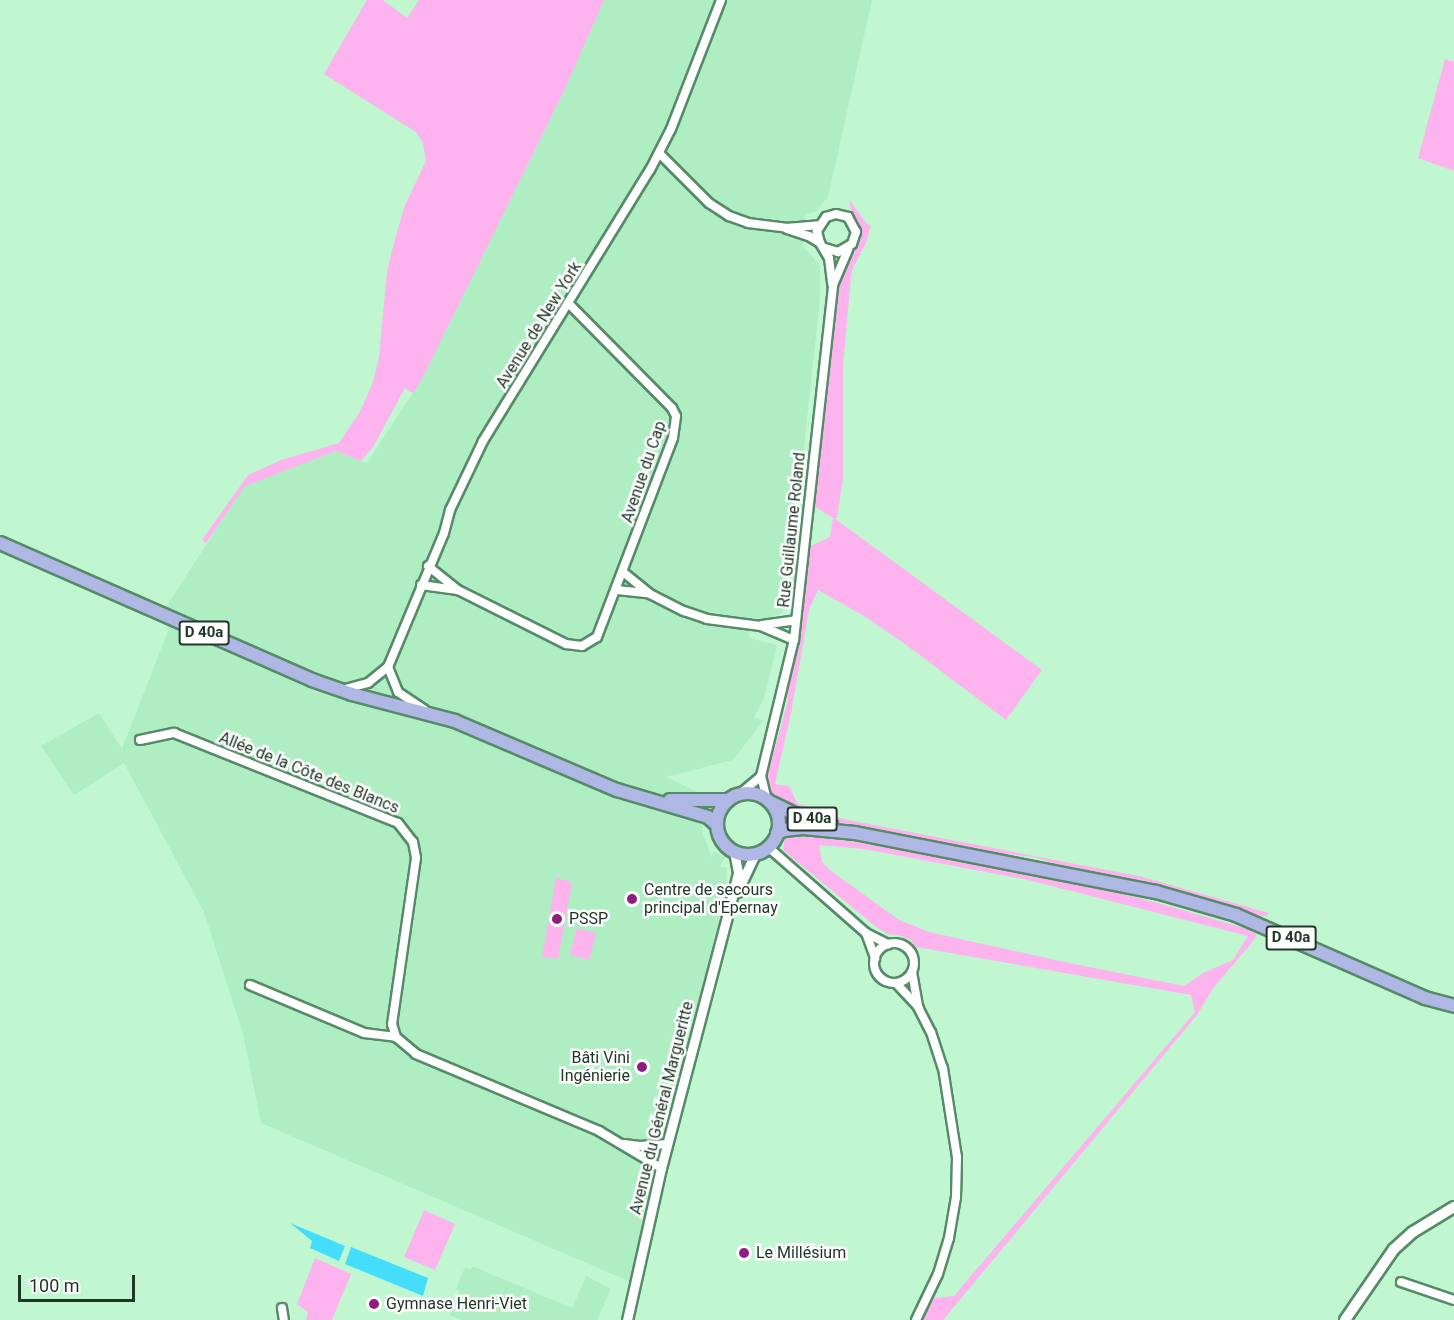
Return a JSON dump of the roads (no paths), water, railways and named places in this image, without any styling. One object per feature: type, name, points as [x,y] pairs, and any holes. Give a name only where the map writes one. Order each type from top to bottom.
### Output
[{"type":"main road","name":"D 40a","points":[[0,543],[99,589],[340,690],[431,713],[480,730],[617,790],[708,817],[717,825]]},
{"type":"main road","points":[[741,793],[758,795],[769,801],[778,819],[777,833],[768,847],[755,854],[734,851],[723,841],[717,825],[721,808],[741,793]]},
{"type":"main road","name":"D 40a","points":[[652,799],[728,801]]},
{"type":"main road","name":"D 40a","points":[[769,801],[795,814],[855,833]]},
{"type":"main road","name":"D 40a","points":[[777,833],[802,828],[855,833],[1123,884],[1212,908],[1265,927],[1425,998],[1454,1006]]},
{"type":"main road","points":[[1345,1320],[1394,1249],[1413,1232],[1454,1207]]},
{"type":"main road","points":[[1353,1320],[1359,1301]]},
{"type":"street","name":"Avenue de New York","points":[[388,668],[428,566],[444,533],[450,510],[490,428],[611,238],[659,153],[671,129],[721,0]]},
{"type":"street","points":[[659,153],[709,203],[729,216],[748,223],[786,228],[809,236],[822,246],[838,252],[848,249],[855,238],[856,232],[848,217],[831,214],[819,225],[817,231],[822,246]]},
{"type":"street","points":[[786,228],[819,225]]},
{"type":"street","name":"Rue Guillaume Roland","points":[[822,246],[832,285]]},
{"type":"street","name":"Rue Guillaume Roland","points":[[761,776],[794,640],[832,285],[848,249]]},
{"type":"street","name":"Avenue du Cap","points":[[458,590],[566,644],[575,646],[588,645],[597,637],[617,590],[673,438],[676,416],[672,408],[568,303]]},
{"type":"street","points":[[428,566],[458,590]]},
{"type":"street","points":[[623,572],[650,594],[707,619],[761,626],[794,640]]},
{"type":"street","points":[[421,585],[458,590]]},
{"type":"street","points":[[617,590],[650,594]]},
{"type":"street","points":[[761,626],[796,620]]},
{"type":"street","points":[[340,690],[368,683],[388,668],[398,692],[431,713]]},
{"type":"street","name":"Allée de la Côte des Blancs","points":[[140,740],[174,733],[398,823],[407,832],[413,842],[416,858],[392,1024],[396,1037]]},
{"type":"street","points":[[741,793],[761,776],[769,801]]},
{"type":"street","points":[[768,847],[866,933],[888,944]]},
{"type":"street","name":"Avenue du Général Margueritte","points":[[627,1320],[661,1168],[738,872],[734,851]]},
{"type":"street","name":"Avenue du Général Margueritte","points":[[730,905],[755,854]]},
{"type":"street","points":[[866,933],[874,958],[875,971],[879,976],[896,983],[918,1006]]},
{"type":"street","points":[[874,958],[877,952],[888,944],[894,943],[907,948],[914,959],[912,972],[918,1006],[931,1032],[943,1068],[957,1157],[956,1197],[949,1238],[938,1274],[916,1320]]},
{"type":"street","points":[[896,983],[908,978],[912,972]]},
{"type":"street","points":[[250,984],[364,1033],[396,1037],[416,1054],[599,1131],[661,1168]]},
{"type":"street","points":[[620,1143],[640,1146],[668,1144]]},
{"type":"street","points":[[1401,1282],[1454,1300]]},
{"type":"street","points":[[282,1308],[284,1320]]},
{"type":"water","points":[[290,1223],[345,1246],[339,1261],[310,1248],[312,1241]]},
{"type":"water","points":[[351,1247],[428,1278],[423,1296],[345,1264]]},
{"type":"place","name":"Centre de secours principal d'Epernay","points":[[632,899]]},
{"type":"place","name":"PSSP","points":[[557,919]]},
{"type":"place","name":"Bâti Vini Ingénierie","points":[[642,1067]]},
{"type":"place","name":"Le Millésium","points":[[744,1253]]},
{"type":"place","name":"Gymnase Henri-Viet","points":[[374,1304]]}]
